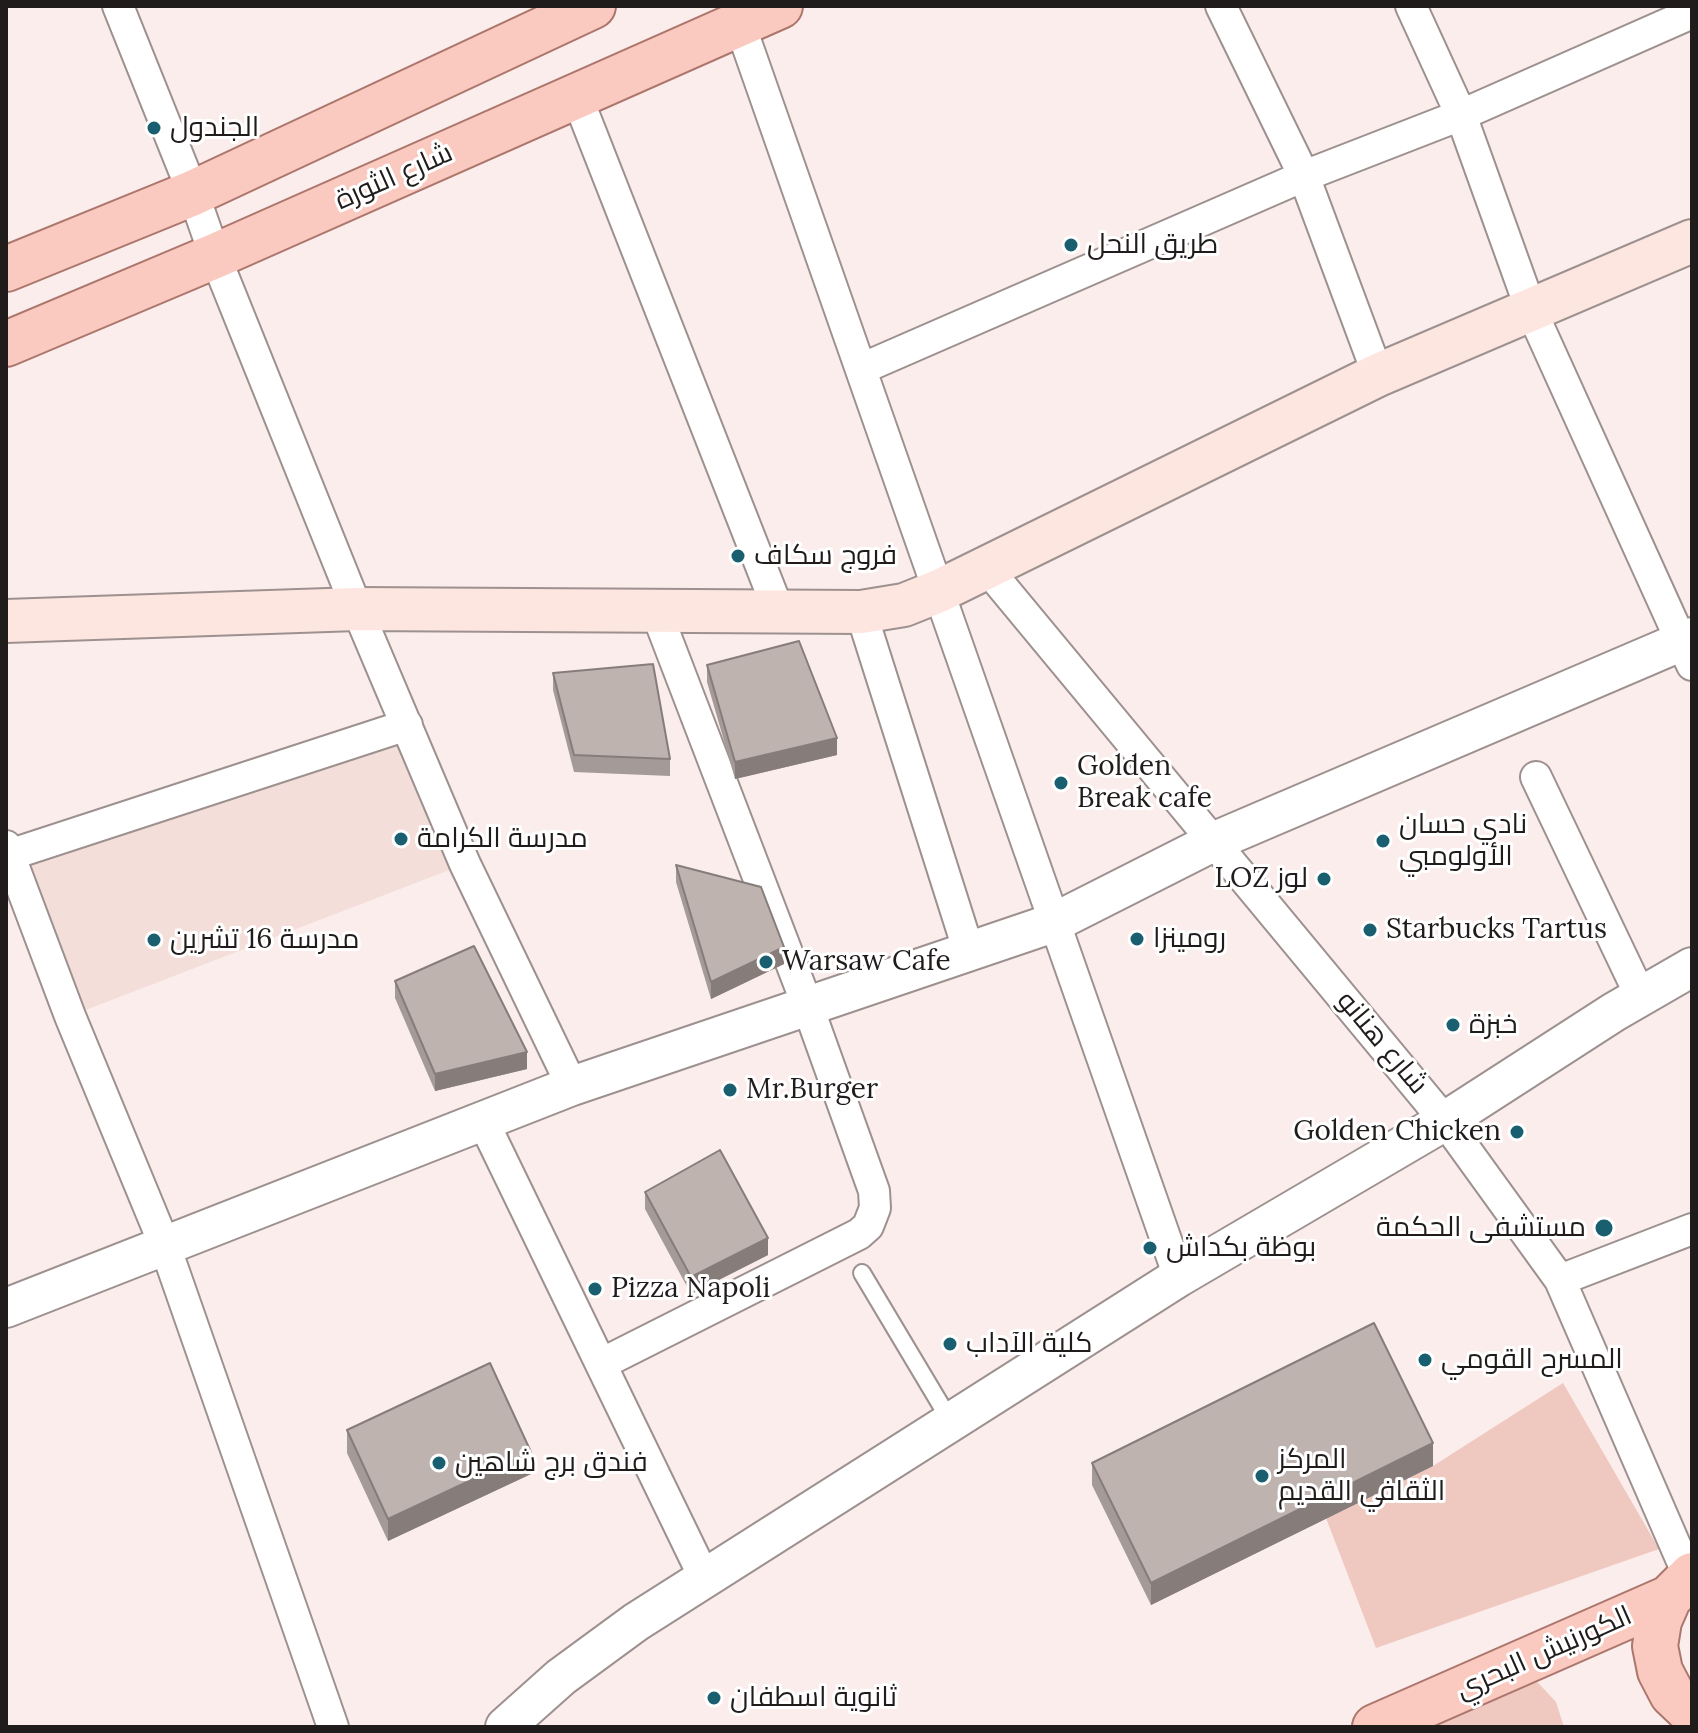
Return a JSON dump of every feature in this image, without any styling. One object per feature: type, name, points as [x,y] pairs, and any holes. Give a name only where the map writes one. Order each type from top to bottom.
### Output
[{"type":"main road","points":[[6,269],[193,193],[593,6]]},
{"type":"main road","name":"شارع الثورة","points":[[6,344],[215,256],[780,6]]},
{"type":"main road","points":[[6,621],[357,609],[861,612],[904,605],[939,591],[1378,375],[1692,241]]},
{"type":"main road","points":[[1683,1583],[1659,1621],[1655,1646],[1660,1671],[1672,1694],[1692,1713]]},
{"type":"main road","name":"الكورنيش البحري","points":[[1375,1727],[1683,1583]]},
{"type":"street","points":[[118,6],[357,609],[465,864],[572,1086]]},
{"type":"street","points":[[1221,6],[1304,176],[1378,375]]},
{"type":"street","points":[[6,1308],[572,1086],[1053,923],[1215,841],[1688,648],[1531,310],[1461,115],[1411,6]]},
{"type":"street","points":[[861,369],[1304,176],[1461,115],[1692,13]]},
{"type":"street","points":[[739,22],[1179,1277]]},
{"type":"street","points":[[577,97],[779,612]]},
{"type":"street","name":"شارع هنانو","points":[[985,566],[1445,1121],[1560,1280],[1683,1583]]},
{"type":"street","points":[[601,1364],[859,1234],[874,1216],[876,1199],[808,1007],[656,611]]},
{"type":"street","points":[[861,612],[969,952]]},
{"type":"street","points":[[331,1726],[165,1246],[70,1016],[7,852],[407,725]]},
{"type":"street","points":[[1536,777],[1641,997]]},
{"type":"street","points":[[505,1727],[574,1668],[636,1622],[1179,1277],[1445,1121],[1692,967]]},
{"type":"street","points":[[483,1121],[705,1579]]},
{"type":"street","points":[[1560,1280],[1692,1229]]},
{"type":"lane","points":[[862,1273],[951,1422]]},
{"type":"shaded area","name":"مدرسة 16 تشرين","points":[[407,725],[465,864],[70,1016],[10,855]]},
{"type":"shaded area","points":[[1563,1383],[1659,1549],[1376,1648],[1326,1518],[1433,1466]]},
{"type":"shaded area","points":[[1529,1673],[1556,1702],[1564,1727],[1375,1727]]},
{"type":"building","points":[[799,641],[837,738],[735,762],[707,665]]},
{"type":"building","points":[[653,664],[670,759],[574,755],[553,673]]},
{"type":"building","points":[[676,865],[761,887],[784,947],[711,982]]},
{"type":"building","points":[[474,946],[527,1052],[435,1074],[395,981]]},
{"type":"building","points":[[720,1150],[768,1238],[691,1277],[645,1192]]},
{"type":"building","name":"المركز الثقافي القديم","points":[[1374,1323],[1433,1443],[1151,1583],[1092,1463]]},
{"type":"building","name":"فندق برج شاهين","points":[[490,1363],[531,1452],[388,1519],[347,1430]]},
{"type":"place","name":"الجندول","points":[[154,128]]},
{"type":"place","name":"طريق النحل","points":[[1071,245]]},
{"type":"place","name":"فروج سكاف","points":[[738,556]]},
{"type":"place","name":"Golden Break cafe","points":[[1061,783]]},
{"type":"place","name":"مدرسة الكرامة","points":[[401,839]]},
{"type":"place","name":"نادي حسان الأولومبي","points":[[1383,841]]},
{"type":"place","name":"LOZ لوز","points":[[1324,879]]},
{"type":"place","name":"Starbucks Tartus","points":[[1370,930]]},
{"type":"place","name":"رومينزا","points":[[1137,939]]},
{"type":"place","name":"مدرسة 16 تشرين","points":[[154,940]]},
{"type":"place","name":"Warsaw Cafe","points":[[766,962]]},
{"type":"place","name":"خبزة","points":[[1453,1025]]},
{"type":"place","name":"Mr.Burger","points":[[730,1090]]},
{"type":"place","name":"Golden Chicken","points":[[1517,1132]]},
{"type":"place","name":"مستشفى الحكمة","points":[[1604,1228]]},
{"type":"place","name":"بوظة بكداش","points":[[1150,1248]]},
{"type":"place","name":"Pizza Napoli","points":[[595,1289]]},
{"type":"place","name":"كلية الآداب","points":[[950,1344]]},
{"type":"place","name":"المسرح القومي","points":[[1425,1360]]},
{"type":"place","name":"فندق برج شاهين","points":[[439,1463]]},
{"type":"place","name":"المركز الثقافي القديم","points":[[1262,1476]]},
{"type":"place","name":"ثانوية اسطفان","points":[[714,1698]]}]
